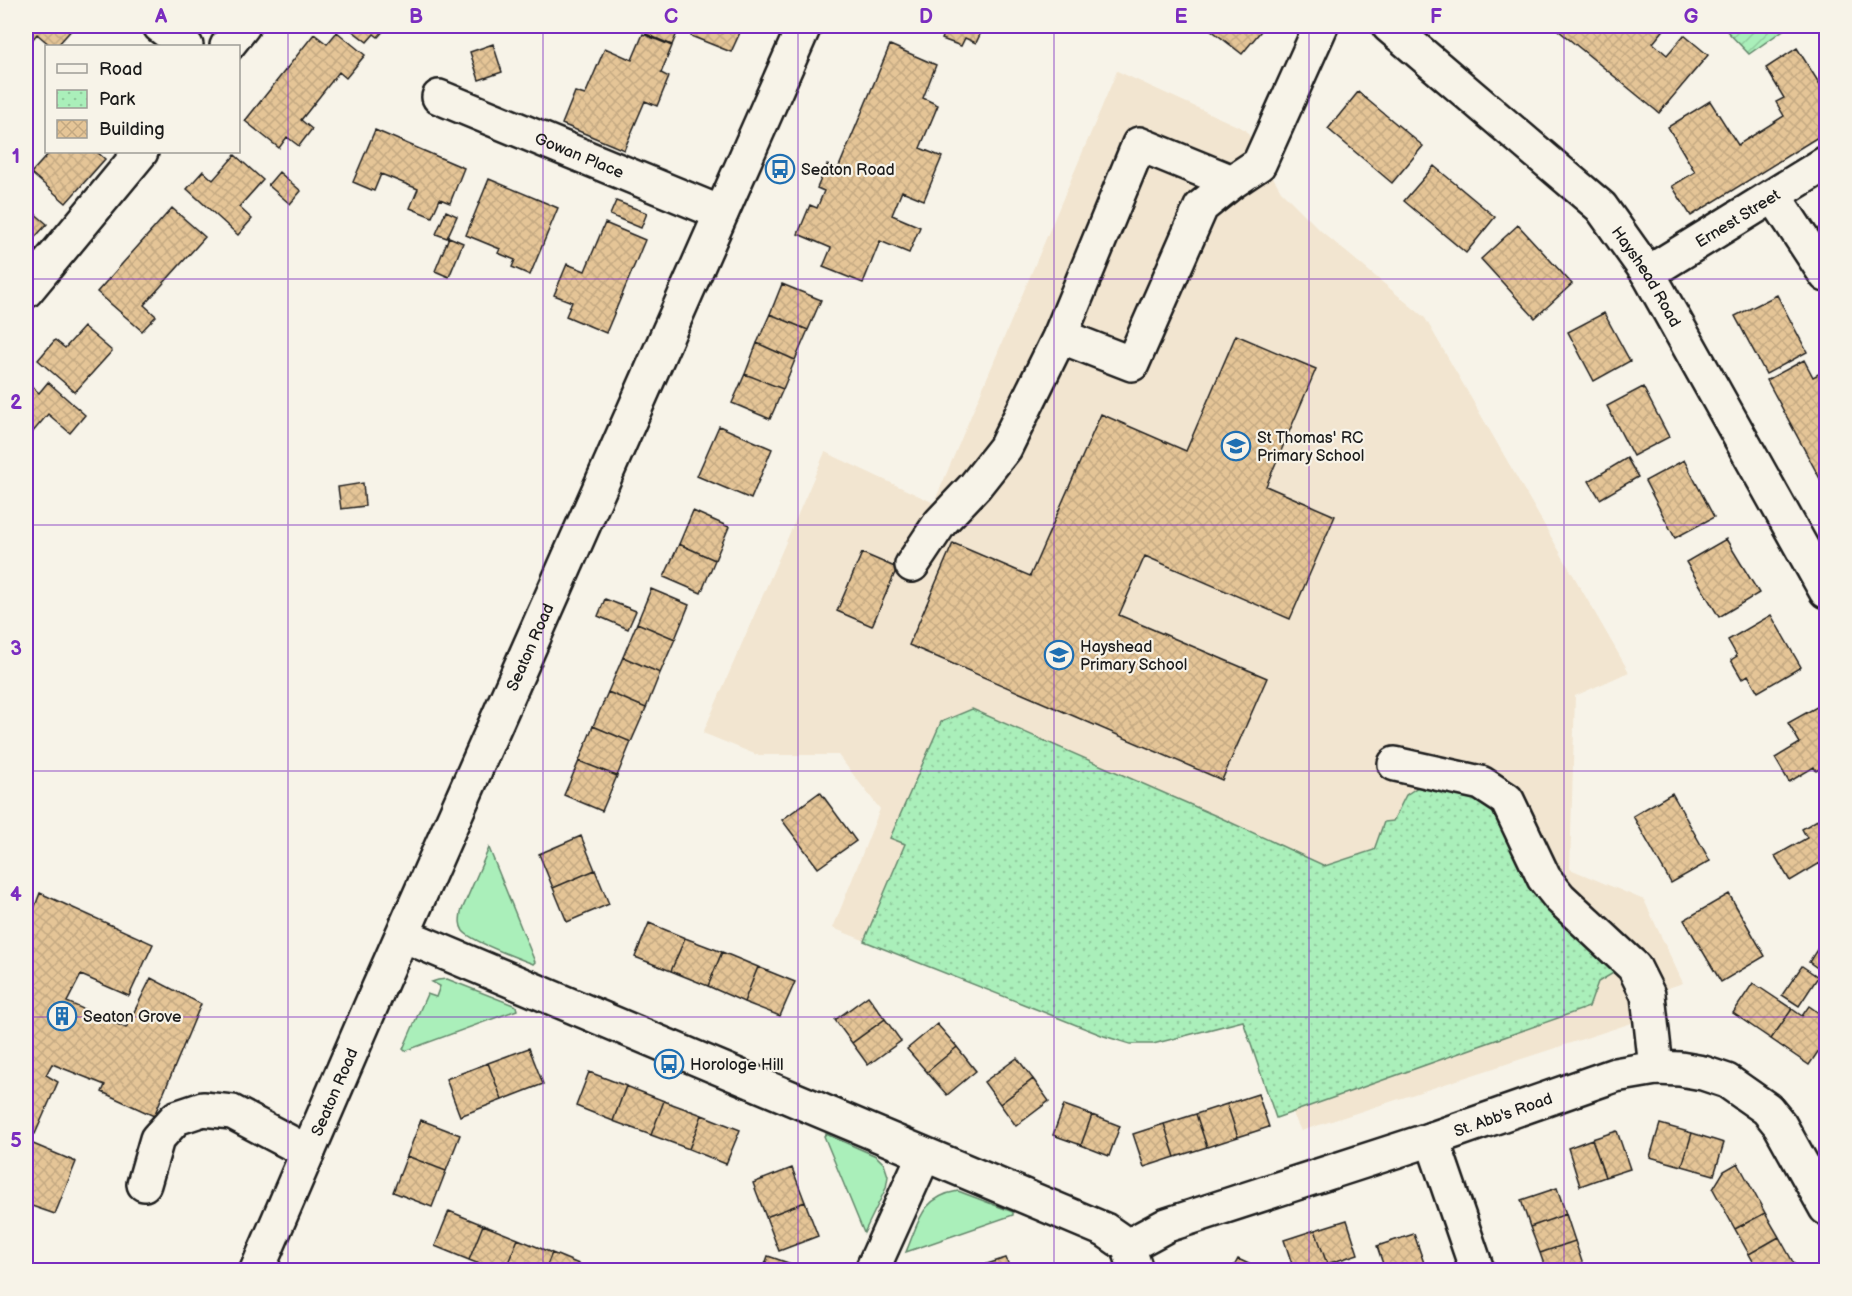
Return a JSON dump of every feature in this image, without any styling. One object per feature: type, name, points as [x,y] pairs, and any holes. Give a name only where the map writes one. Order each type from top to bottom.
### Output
[{"type":"street","points":[[160,26],[185,45]]},
{"type":"street","points":[[228,45],[243,26]]},
{"type":"street","name":"Seaton Road","points":[[265,1268],[308,1152],[804,26]]},
{"type":"street","points":[[1060,336],[1132,364],[1201,207],[1259,164],[1321,26]]},
{"type":"street","name":"Hayshead Road","points":[[1389,26],[1600,207],[1648,273],[1827,591]]},
{"type":"street","name":"Gowan Place","points":[[439,97],[721,213]]},
{"type":"street","points":[[912,565],[940,523],[975,486],[1005,448],[1060,336],[1139,144],[1232,182]]},
{"type":"street","points":[[26,291],[140,153]]},
{"type":"street","name":"Ernest Street","points":[[1648,273],[1827,163]]},
{"type":"street","points":[[1774,196],[1827,275]]},
{"type":"street","points":[[1395,764],[1481,783],[1507,800],[1545,878],[1560,898],[1634,967],[1647,995],[1656,1068]]},
{"type":"street","points":[[403,935],[1105,1230],[1132,1258]]},
{"type":"street","name":"St. Abb's Road","points":[[1132,1258],[1167,1225],[1432,1139],[1615,1075],[1656,1068],[1680,1069],[1727,1081],[1767,1109],[1780,1125],[1827,1208]]},
{"type":"street","points":[[144,1184],[157,1139],[176,1118],[203,1109],[232,1112],[308,1152]]},
{"type":"street","points":[[1432,1139],[1477,1270]]},
{"type":"street","points":[[872,1270],[924,1155]]},
{"type":"shaded area","points":[[1117,71],[1246,130],[1281,191],[1321,231],[1425,318],[1629,672],[1575,696],[1570,869],[1644,900],[1683,983],[1635,999],[1638,1021],[1301,1131],[1292,1112],[1276,1118],[1243,1021],[1153,1044],[1130,1044],[1104,1036],[833,928],[880,809],[838,755],[757,755],[703,733],[825,452],[934,503]]},
{"type":"green space","points":[[1722,26],[1789,26],[1749,54]]},
{"type":"green space","points":[[972,709],[1325,866],[1374,850],[1384,822],[1393,821],[1406,795],[1421,785],[1479,789],[1627,965],[1598,982],[1589,1007],[1276,1118],[1243,1021],[1153,1044],[1130,1044],[1104,1036],[864,941],[905,844],[890,838],[941,722]]},
{"type":"green space","points":[[489,848],[535,962],[533,964],[476,940],[463,931],[461,926],[461,912]]},
{"type":"green space","points":[[447,979],[516,1006],[517,1010],[405,1051],[403,1049],[427,994],[436,997],[440,986],[432,982]]},
{"type":"green space","points":[[826,1134],[876,1156],[884,1164],[888,1176],[886,1188],[864,1233],[824,1136]]},
{"type":"green space","points":[[958,1191],[1013,1212],[1013,1215],[906,1252],[923,1212],[936,1199]]},
{"type":"building","points":[[26,26],[75,26],[58,45],[50,45],[37,34],[27,46]]},
{"type":"building","points":[[346,26],[388,26],[378,37],[374,34],[367,42]]},
{"type":"building","points":[[649,26],[679,28],[672,45],[646,34]]},
{"type":"building","points":[[695,26],[743,26],[731,52],[691,36]]},
{"type":"building","points":[[948,26],[984,26],[976,43],[965,38],[961,46],[942,39]]},
{"type":"building","points":[[1206,26],[1265,26],[1242,54]]},
{"type":"building","points":[[1553,26],[1667,26],[1653,43],[1667,55],[1684,35],[1708,55],[1659,113]]},
{"type":"building","points":[[337,32],[365,55],[346,78],[339,72],[301,120],[312,129],[299,146],[287,137],[279,148],[245,121],[314,34],[327,44]]},
{"type":"building","points":[[643,34],[672,46],[661,73],[669,77],[657,106],[645,101],[624,150],[562,124],[575,92],[585,95],[605,48],[632,60]]},
{"type":"building","points":[[493,44],[502,72],[479,80],[470,52]]},
{"type":"building","points":[[890,45],[936,65],[923,98],[938,105],[920,148],[942,157],[924,200],[902,191],[892,215],[920,227],[909,253],[880,241],[863,283],[823,267],[831,248],[798,234],[810,205],[817,208],[824,191],[817,188],[827,165],[838,169]]},
{"type":"building","points":[[1797,48],[1824,91],[1826,90],[1826,132],[1691,216],[1672,186],[1695,172],[1668,127],[1710,101],[1738,145],[1784,116],[1776,102],[1784,98],[1766,68]]},
{"type":"building","points":[[1358,92],[1423,146],[1392,183],[1328,129]]},
{"type":"building","points":[[375,130],[464,168],[450,203],[440,199],[432,217],[410,208],[418,189],[381,174],[374,191],[353,182]]},
{"type":"building","points":[[49,153],[98,153],[105,159],[66,203],[31,173]]},
{"type":"building","points":[[235,155],[263,180],[239,207],[252,219],[238,235],[187,189],[203,171],[213,180]]},
{"type":"building","points":[[1434,166],[1495,217],[1466,253],[1404,201]]},
{"type":"building","points":[[279,172],[301,191],[290,204],[268,185]]},
{"type":"building","points":[[489,179],[558,208],[530,275],[512,267],[515,260],[498,253],[500,249],[466,235]]},
{"type":"building","points":[[616,201],[647,213],[641,228],[610,215]]},
{"type":"building","points":[[26,206],[47,224],[26,247]]},
{"type":"building","points":[[172,208],[205,237],[144,305],[156,316],[142,331],[97,292]]},
{"type":"building","points":[[446,211],[457,216],[447,238],[436,234]]},
{"type":"building","points":[[605,223],[645,240],[606,333],[566,316],[572,302],[554,295],[567,264],[585,271]]},
{"type":"building","points":[[1518,225],[1572,284],[1535,318],[1481,259]]},
{"type":"building","points":[[449,237],[463,243],[449,277],[435,271]]},
{"type":"building","points":[[782,284],[821,300],[808,330],[770,314]]},
{"type":"building","points":[[1777,295],[1807,352],[1766,374],[1735,316]]},
{"type":"building","points":[[1604,313],[1630,361],[1594,381],[1568,332]]},
{"type":"building","points":[[770,314],[808,330],[795,360],[757,343]]},
{"type":"building","points":[[84,327],[112,351],[75,392],[38,360],[55,340],[65,348]]},
{"type":"building","points":[[1236,335],[1316,369],[1266,486],[1335,516],[1290,619],[1145,556],[1119,615],[1267,678],[1222,780],[909,645],[953,543],[1030,576],[1101,414],[1186,451]]},
{"type":"building","points":[[757,343],[795,360],[783,389],[745,374]]},
{"type":"building","points":[[1804,360],[1813,377],[1826,370],[1826,490],[1767,380]]},
{"type":"building","points":[[745,374],[783,389],[770,419],[732,403]]},
{"type":"building","points":[[26,381],[39,393],[48,382],[85,415],[70,433],[48,414],[26,440]]},
{"type":"building","points":[[1643,387],[1669,437],[1633,456],[1607,406]]},
{"type":"building","points":[[719,426],[772,449],[751,499],[697,476]]},
{"type":"building","points":[[1627,458],[1638,477],[1600,499],[1589,481]]},
{"type":"building","points":[[1684,460],[1714,517],[1675,538],[1645,481]]},
{"type":"building","points":[[363,483],[365,506],[341,509],[338,487]]},
{"type":"building","points":[[693,511],[729,527],[715,560],[679,544]]},
{"type":"building","points":[[1726,539],[1759,593],[1719,617],[1686,562]]},
{"type":"building","points":[[679,544],[715,560],[701,593],[664,577]]},
{"type":"building","points":[[862,553],[897,568],[872,626],[837,611]]},
{"type":"building","points":[[651,589],[689,605],[675,639],[637,623]]},
{"type":"building","points":[[605,599],[636,611],[628,629],[598,616]]},
{"type":"building","points":[[1771,615],[1801,667],[1758,692],[1748,675],[1742,679],[1731,660],[1737,656],[1728,640]]},
{"type":"building","points":[[637,623],[675,639],[660,673],[623,657]]},
{"type":"building","points":[[623,657],[660,673],[646,708],[608,692]]},
{"type":"building","points":[[608,692],[646,708],[631,742],[593,726]]},
{"type":"building","points":[[1822,704],[1826,712],[1826,765],[1816,771],[1814,767],[1789,782],[1775,758],[1800,743],[1788,723]]},
{"type":"building","points":[[593,726],[631,742],[617,776],[579,761]]},
{"type":"building","points":[[579,761],[617,776],[602,811],[564,795]]},
{"type":"building","points":[[820,792],[856,841],[818,868],[782,820]]},
{"type":"building","points":[[1672,793],[1710,861],[1671,883],[1633,816]]},
{"type":"building","points":[[1819,819],[1824,827],[1826,826],[1826,875],[1820,863],[1790,881],[1775,856],[1807,838],[1802,829]]},
{"type":"building","points":[[581,836],[595,870],[553,888],[539,854]]},
{"type":"building","points":[[595,870],[609,904],[567,922],[553,888]]},
{"type":"building","name":"Seaton Grove","points":[[40,893],[153,944],[129,996],[81,975],[67,1002],[126,1028],[151,978],[201,1004],[154,1116],[102,1092],[105,1085],[52,1064],[46,1075],[58,1082],[35,1134],[26,1129],[26,930]]},
{"type":"building","points":[[1729,894],[1765,956],[1721,982],[1684,920]]},
{"type":"building","points":[[649,923],[685,938],[671,971],[635,957]]},
{"type":"building","points":[[685,938],[722,952],[708,986],[671,971]]},
{"type":"building","points":[[1818,948],[1826,954],[1826,974],[1809,962]]},
{"type":"building","points":[[722,952],[758,967],[744,1002],[708,986]]},
{"type":"building","points":[[1802,966],[1818,977],[1799,1006],[1782,995]]},
{"type":"building","points":[[758,967],[795,982],[780,1016],[744,1002]]},
{"type":"building","points":[[1753,983],[1792,1009],[1771,1039],[1733,1013]]},
{"type":"building","points":[[868,996],[885,1019],[852,1043],[835,1020]]},
{"type":"building","points":[[1809,1006],[1826,1018],[1826,1026],[1823,1030],[1826,1032],[1826,1040],[1809,1065],[1771,1039],[1792,1009],[1802,1016]]},
{"type":"building","points":[[885,1019],[901,1041],[868,1065],[852,1043]]},
{"type":"building","points":[[937,1024],[957,1047],[927,1072],[907,1049]]},
{"type":"building","points":[[957,1047],[976,1071],[947,1095],[927,1072]]},
{"type":"building","points":[[529,1048],[543,1084],[502,1100],[488,1063]]},
{"type":"building","points":[[1017,1058],[1033,1079],[1000,1104],[984,1082]]},
{"type":"building","points":[[488,1063],[502,1100],[460,1116],[446,1079]]},
{"type":"building","points":[[589,1072],[626,1086],[613,1121],[576,1106]]},
{"type":"building","points":[[1033,1079],[1049,1101],[1016,1126],[1000,1104]]},
{"type":"building","points":[[626,1086],[664,1101],[651,1135],[613,1121]]},
{"type":"building","points":[[1258,1094],[1269,1127],[1238,1137],[1227,1104]]},
{"type":"building","points":[[664,1101],[702,1115],[689,1149],[651,1135]]},
{"type":"building","points":[[1227,1104],[1238,1137],[1207,1147],[1196,1114]]},
{"type":"building","points":[[1064,1105],[1092,1115],[1081,1145],[1053,1135]]},
{"type":"building","points":[[1196,1114],[1207,1147],[1175,1157],[1164,1124]]},
{"type":"building","points":[[702,1115],[740,1130],[726,1164],[689,1149]]},
{"type":"building","points":[[1092,1115],[1120,1126],[1109,1156],[1081,1145]]},
{"type":"building","points":[[421,1120],[460,1135],[446,1171],[407,1156]]},
{"type":"building","points":[[1164,1124],[1175,1157],[1144,1167],[1133,1134]]},
{"type":"building","points":[[1660,1124],[1692,1133],[1682,1166],[1650,1157]]},
{"type":"building","points":[[1617,1131],[1630,1169],[1605,1177],[1592,1139]]},
{"type":"building","points":[[1692,1133],[1724,1143],[1714,1175],[1682,1166]]},
{"type":"building","points":[[1592,1139],[1605,1177],[1580,1186],[1568,1148]]},
{"type":"building","points":[[26,1141],[76,1162],[55,1214],[26,1204]]},
{"type":"building","points":[[407,1156],[446,1171],[432,1207],[393,1192]]},
{"type":"building","points":[[1738,1163],[1765,1213],[1735,1229],[1713,1189],[1724,1171]]},
{"type":"building","points":[[792,1168],[805,1202],[766,1217],[753,1183]]},
{"type":"building","points":[[1557,1188],[1566,1214],[1530,1227],[1521,1200]]},
{"type":"building","points":[[805,1202],[818,1236],[779,1251],[766,1217]]},
{"type":"building","points":[[449,1211],[483,1225],[469,1260],[435,1246]]},
{"type":"building","points":[[1765,1213],[1779,1237],[1749,1254],[1735,1229]]},
{"type":"building","points":[[1566,1214],[1575,1241],[1540,1253],[1530,1227]]},
{"type":"building","points":[[1347,1220],[1358,1254],[1327,1264],[1315,1230]]},
{"type":"building","points":[[483,1225],[518,1239],[505,1270],[495,1270],[469,1260]]},
{"type":"building","points":[[1315,1230],[1327,1264],[1306,1270],[1294,1270],[1284,1240]]},
{"type":"building","points":[[1414,1234],[1424,1263],[1401,1270],[1385,1270],[1377,1246]]},
{"type":"building","points":[[1779,1237],[1794,1264],[1782,1270],[1758,1270],[1749,1254]]},
{"type":"building","points":[[518,1239],[552,1253],[545,1270],[505,1270]]},
{"type":"building","points":[[1575,1241],[1584,1268],[1546,1270],[1540,1253]]},
{"type":"building","points":[[552,1253],[586,1267],[585,1270],[545,1270]]},
{"type":"building","points":[[768,1256],[803,1268],[802,1270],[763,1270]]},
{"type":"building","points":[[1006,1258],[1011,1270],[971,1270],[971,1269]]},
{"type":"building","points":[[1238,1259],[1262,1270],[1232,1270]]},
{"type":"building","points":[[1424,1263],[1427,1270],[1401,1270]]},
{"type":"building","points":[[1794,1264],[1798,1270],[1782,1270]]},
{"type":"place","name":"Seaton Road","points":[[780,169]]},
{"type":"place","name":"St Thomas' RC Primary School","points":[[1236,446]]},
{"type":"place","name":"Hayshead Primary School","points":[[1059,655]]},
{"type":"place","name":"Seaton Grove","points":[[62,1016]]},
{"type":"place","name":"Horologe Hill","points":[[669,1064]]}]
